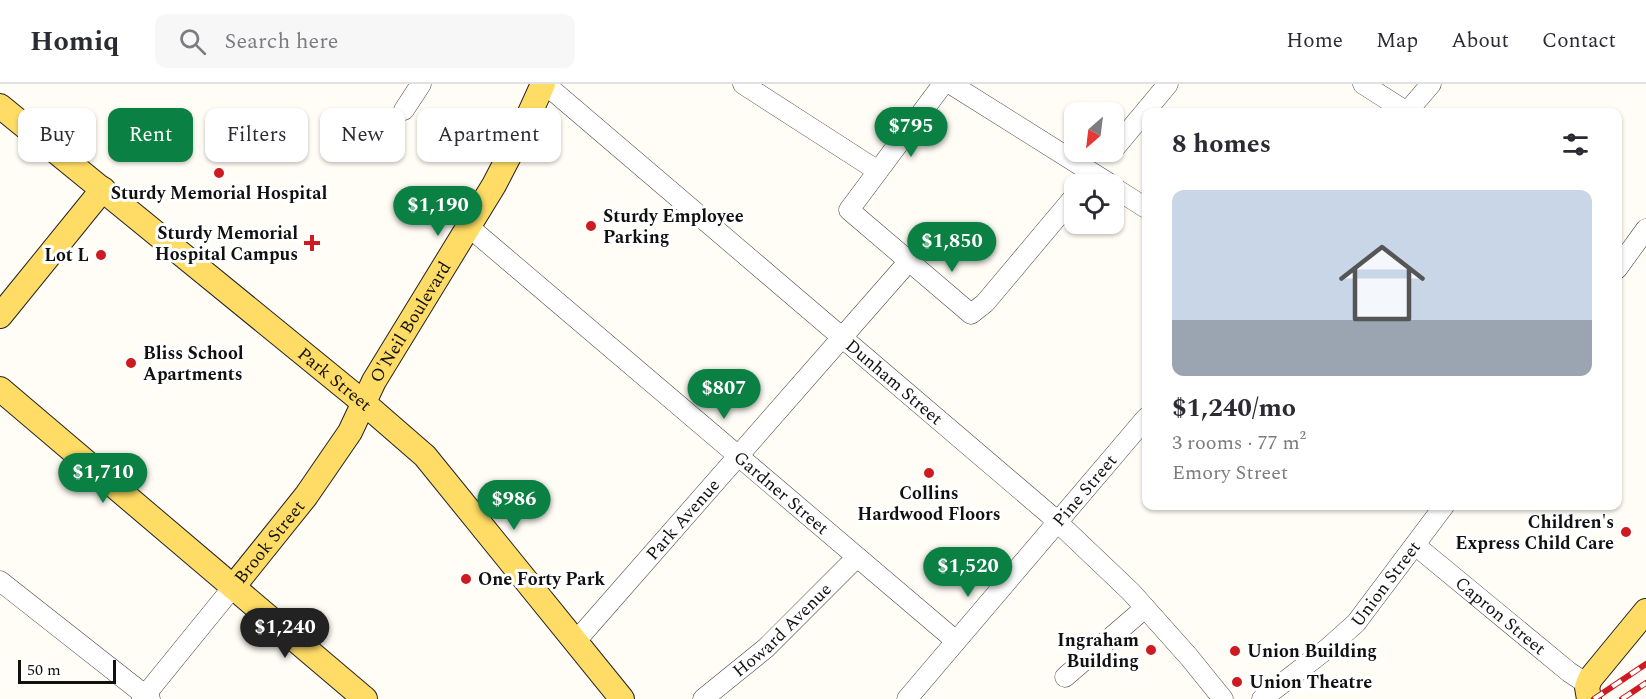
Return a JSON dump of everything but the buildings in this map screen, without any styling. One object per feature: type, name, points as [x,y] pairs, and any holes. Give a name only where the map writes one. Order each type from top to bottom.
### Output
[{"type":"main road","name":"O'Neil Boulevard","points":[[364,403],[374,381],[491,191],[544,84]]},
{"type":"main road","name":"Park Street","points":[[0,106],[418,449],[431,462],[622,699]]},
{"type":"main road","points":[[0,316],[103,189]]},
{"type":"main road","points":[[0,390],[365,699]]},
{"type":"main road","name":"Brook Street","points":[[233,587],[324,471],[350,432],[364,403]]},
{"type":"main road","points":[[1588,692],[1592,676],[1646,611]]},
{"type":"street","points":[[405,108],[421,84]]},
{"type":"street","name":"Dunham Street","points":[[544,84],[1058,522],[1145,608],[1223,699]]},
{"type":"street","points":[[743,84],[878,171]]},
{"type":"street","points":[[943,84],[849,210],[971,314],[985,303],[1064,209]]},
{"type":"street","points":[[951,84],[1088,174]]},
{"type":"street","points":[[1148,108],[1168,84]]},
{"type":"street","points":[[1363,84],[1401,108]]},
{"type":"street","points":[[1410,108],[1431,84]]},
{"type":"street","points":[[1124,137],[1142,115]]},
{"type":"street","points":[[1124,196],[1142,206]]},
{"type":"street","name":"Gardner Street","points":[[469,227],[956,641]]},
{"type":"street","points":[[1622,256],[1646,229]]},
{"type":"street","name":"Park Avenue","points":[[576,641],[909,261]]},
{"type":"street","name":"Pine Street","points":[[907,699],[1142,423]]},
{"type":"street","name":"Union Street","points":[[1266,698],[1356,623],[1441,510]]},
{"type":"street","name":"Capron Street","points":[[1415,545],[1569,672],[1588,692]]},
{"type":"street","name":"Howard Avenue","points":[[703,699],[766,648],[857,557]]},
{"type":"street","points":[[0,581],[146,698]]},
{"type":"street","name":"Brook Street","points":[[146,698],[233,587]]},
{"type":"street","points":[[1065,677],[1145,608]]},
{"type":"railway","points":[[1594,699],[1646,664]]},
{"type":"railway","points":[[1622,699],[1646,683]]},
{"type":"place","name":"Sturdy Memorial Hospital","points":[[219,173]]},
{"type":"place","name":"Sturdy Employee Parking","points":[[591,226]]},
{"type":"place","name":"Sturdy Memorial Hospital Campus","points":[[312,243]]},
{"type":"place","name":"Lot L","points":[[101,255]]},
{"type":"place","name":"Bliss School Apartments","points":[[131,363]]},
{"type":"place","name":"Collins Hardwood Floors","points":[[929,473]]},
{"type":"place","name":"Children's Express Child Care","points":[[1626,532]]},
{"type":"place","name":"One Forty Park","points":[[466,579]]},
{"type":"place","name":"Ingraham Building","points":[[1151,650]]},
{"type":"place","name":"Union Building","points":[[1235,651]]},
{"type":"place","name":"Union Theatre","points":[[1237,682]]}]
